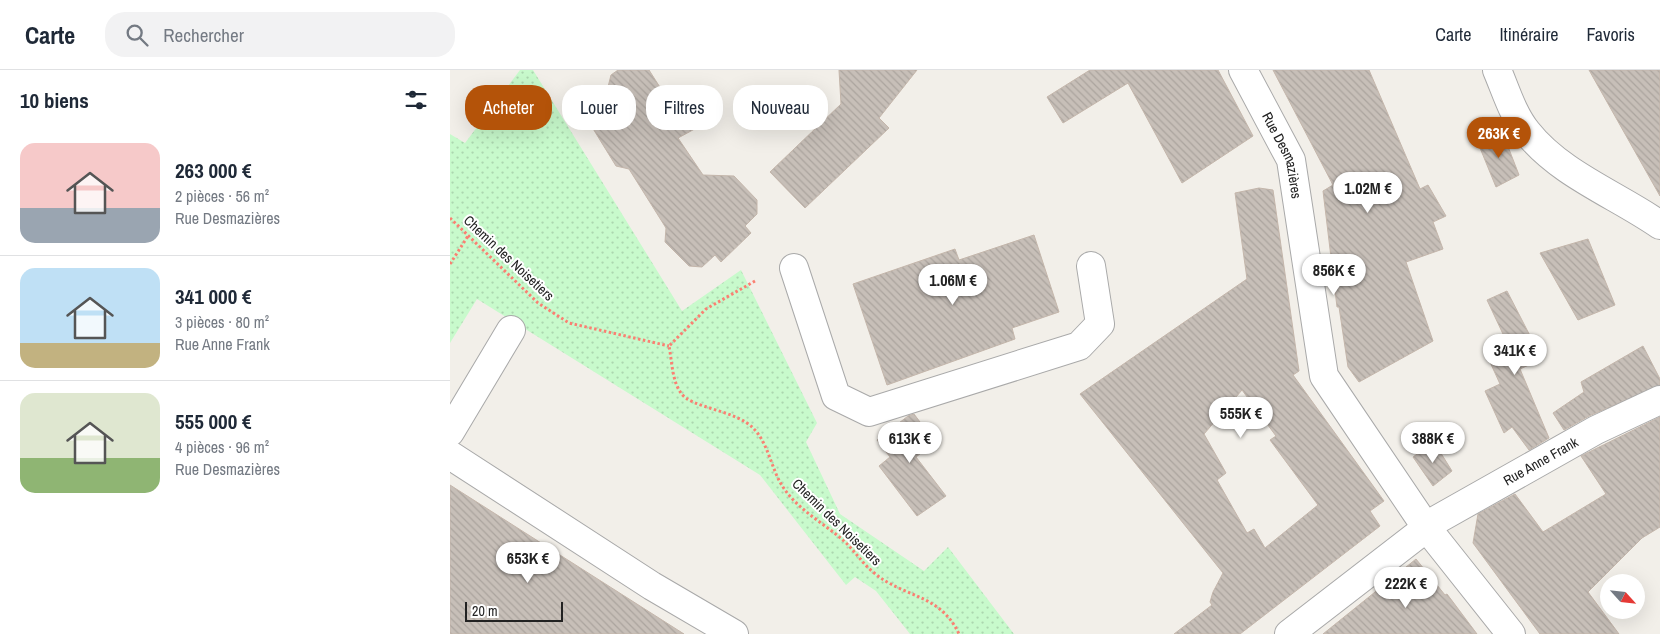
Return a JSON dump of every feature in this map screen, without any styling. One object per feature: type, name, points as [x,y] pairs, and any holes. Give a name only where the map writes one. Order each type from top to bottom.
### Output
[{"type":"street","name":"Rue Desmazières","points":[[1243,70],[1291,160],[1324,376],[1426,527],[1511,634]]},
{"type":"street","points":[[1497,70],[1518,119],[1538,144],[1560,163],[1660,224]]},
{"type":"street","points":[[794,268],[836,396],[869,412],[1079,346],[1100,324],[1092,266]]},
{"type":"street","points":[[450,432],[511,330]]},
{"type":"street","name":"Rue Anne Frank","points":[[1289,634],[1426,527],[1596,430],[1660,400]]},
{"type":"street","points":[[450,455],[652,586],[734,634]]},
{"type":"path","name":"Chemin des Noisetiers","points":[[450,218],[538,303],[553,314],[569,323],[669,346],[676,383],[681,395],[691,401],[730,414],[754,429],[761,438],[776,475],[793,499],[846,542],[881,578],[937,605],[948,616],[959,634]]},
{"type":"path","points":[[450,264],[468,236]]},
{"type":"path","points":[[669,346],[706,309],[755,281]]},
{"type":"green space","points":[[520,70],[533,70],[542,85],[509,85]]},
{"type":"green space","points":[[552,101],[562,117],[562,130],[570,130],[682,311],[741,270],[817,423],[806,442],[840,514],[924,571],[948,547],[1014,634],[910,634],[876,591],[855,577],[846,585],[760,475],[477,299],[450,343],[450,134],[465,143],[475,130],[552,130]]},
{"type":"building","points":[[618,70],[649,70],[659,85],[646,85],[646,130],[693,130],[678,138],[703,175],[734,176],[757,200],[757,214],[745,226],[751,233],[721,262],[715,255],[702,267],[689,266],[665,242],[666,228],[629,169],[616,166],[594,130],[636,130],[636,85],[608,85],[611,75]]},
{"type":"building","points":[[839,70],[917,70],[879,118],[889,128],[805,208],[770,172],[814,130],[828,130],[828,116],[841,104]]},
{"type":"building","points":[[1090,70],[1218,70],[1253,136],[1182,183],[1128,83],[1063,123],[1047,97]]},
{"type":"building","points":[[1273,70],[1369,70],[1420,189],[1428,185],[1446,216],[1433,222],[1443,249],[1406,262],[1433,341],[1359,382],[1348,367],[1339,307],[1337,307],[1323,191],[1333,185]]},
{"type":"building","points":[[1589,70],[1660,70],[1660,196]]},
{"type":"building","points":[[1502,131],[1519,175],[1496,187],[1478,143]]},
{"type":"building","points":[[1259,188],[1273,190],[1299,371],[1293,375],[1384,501],[1370,511],[1380,526],[1240,634],[1174,634],[1212,605],[1210,602],[1213,592],[1223,573],[1080,394],[1247,279],[1235,193]],"holes":[[[1242,390],[1276,436],[1270,440],[1318,505],[1265,548],[1254,529],[1247,533],[1217,480],[1226,473],[1204,434]]]},
{"type":"building","points":[[1034,235],[1059,312],[1012,328],[1015,339],[887,385],[853,284],[955,249],[959,260]]},
{"type":"building","points":[[1588,239],[1615,305],[1578,320],[1540,253]]},
{"type":"building","points":[[1507,291],[1542,359],[1520,369],[1549,438],[1529,450],[1512,427],[1504,433],[1485,391],[1500,384],[1490,362],[1511,351],[1487,300]]},
{"type":"building","points":[[1643,346],[1660,379],[1660,385],[1589,416],[1564,430],[1553,413],[1584,392],[1581,382]]},
{"type":"building","points":[[914,414],[935,442],[916,457],[946,496],[917,516],[879,466],[890,457],[877,440],[908,416]]},
{"type":"building","points":[[1660,417],[1660,527],[1642,538],[1606,574],[1600,574],[1600,580],[1588,592],[1600,608],[1600,619],[1608,619],[1619,634],[1540,634],[1473,543],[1478,514],[1515,494],[1543,532],[1606,494],[1581,456]]},
{"type":"building","points":[[1434,442],[1452,471],[1433,486],[1413,457]]},
{"type":"building","points":[[450,485],[684,634],[450,634]]},
{"type":"building","points":[[1416,559],[1445,595],[1447,594],[1477,634],[1323,634]]}]
